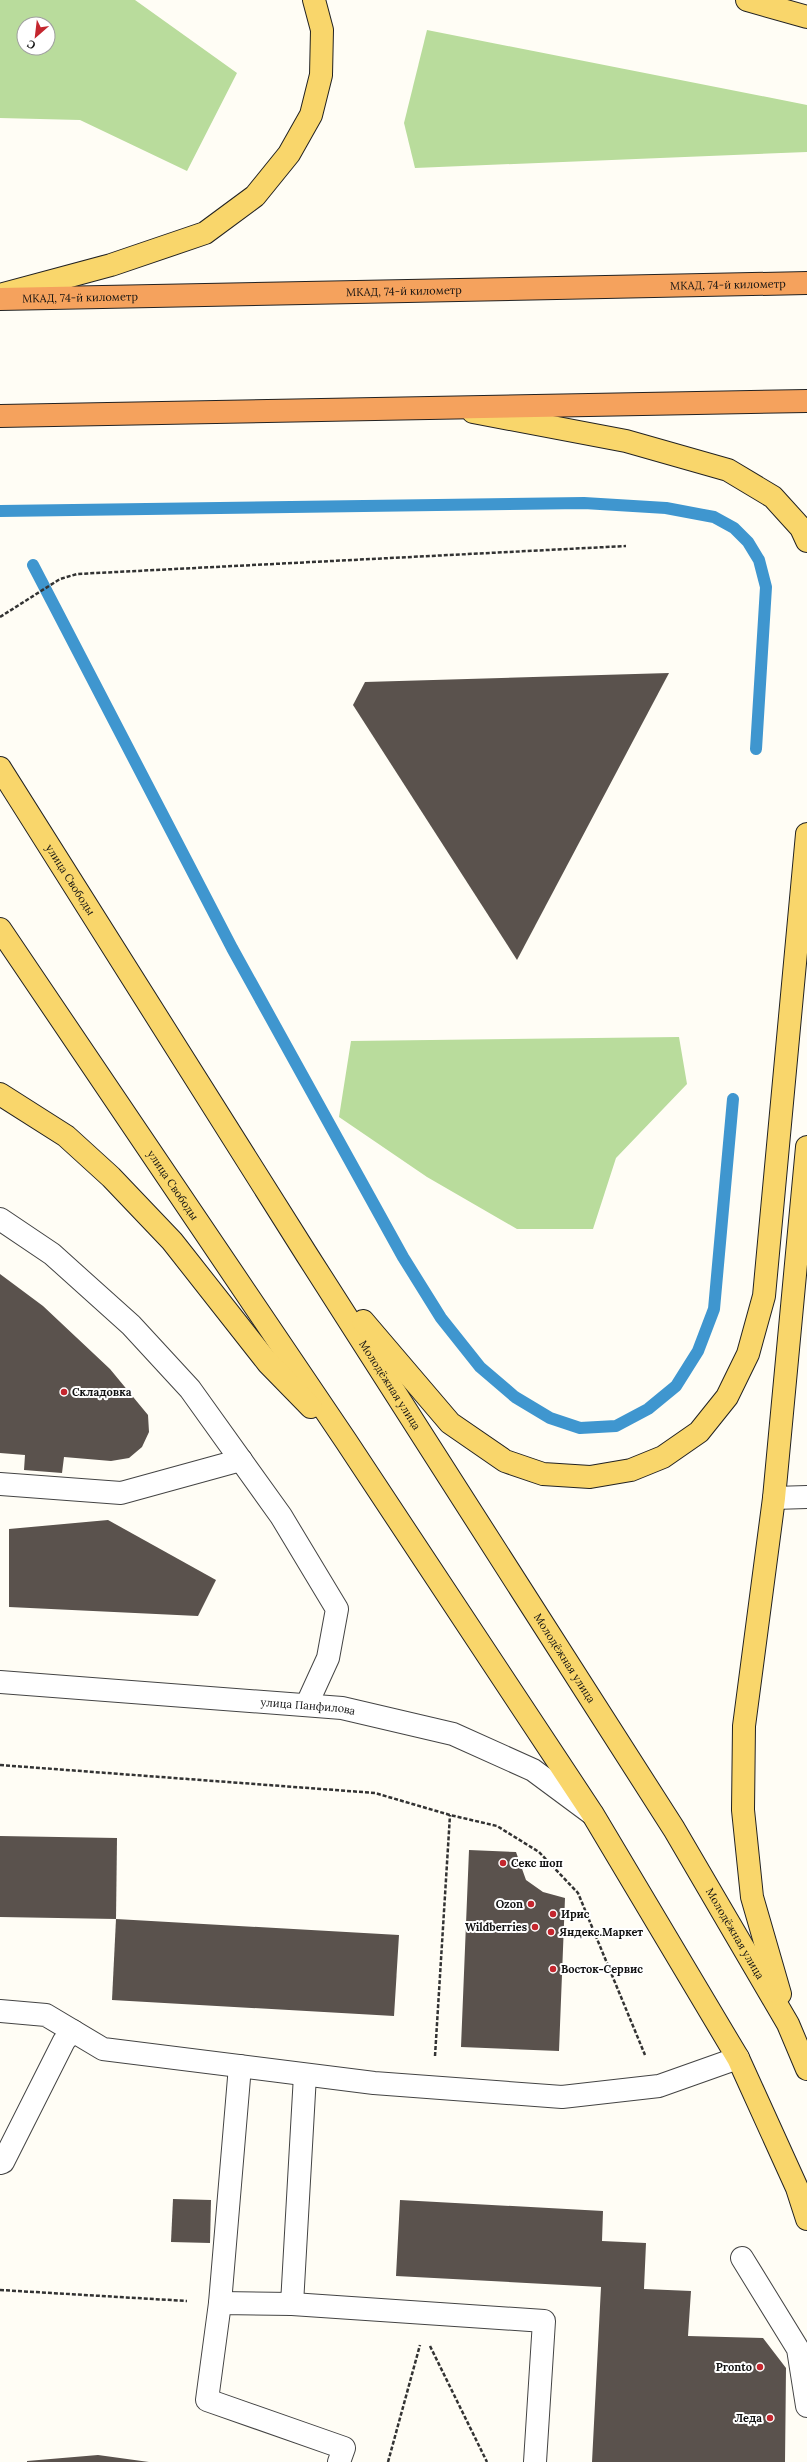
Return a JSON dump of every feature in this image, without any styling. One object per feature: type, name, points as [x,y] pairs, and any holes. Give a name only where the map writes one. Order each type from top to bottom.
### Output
[{"type":"highway","name":"МКАД, 74-й километр","points":[[0,299],[807,283]]},
{"type":"highway","points":[[0,416],[807,401]]},
{"type":"main road","points":[[0,295],[111,265],[206,232],[255,196],[289,154],[311,115],[321,75],[322,30],[314,0]]},
{"type":"main road","points":[[747,0],[807,17]]},
{"type":"main road","points":[[454,408],[626,441],[728,470],[773,497],[801,528],[807,541]]},
{"type":"main road","name":"улица Свободы","points":[[0,768],[307,1255]]},
{"type":"main road","points":[[307,1255],[450,1423],[504,1461],[543,1474],[590,1477],[631,1470],[663,1457],[699,1432],[727,1397],[748,1354],[764,1296],[806,862],[807,834]]},
{"type":"main road","name":"улица Свободы","points":[[0,929],[346,1441]]},
{"type":"main road","points":[[0,1094],[66,1136],[111,1177],[172,1241],[268,1363],[346,1441],[592,1813],[738,2058],[797,2188],[807,2219]]},
{"type":"main road","points":[[788,2024],[752,1897],[743,1810],[744,1726],[774,1498],[807,1147]]},
{"type":"main road","name":"Молодёжная улица","points":[[307,1255],[674,1829],[788,2024],[807,2069]]},
{"type":"street","points":[[0,1219],[52,1254],[131,1325],[190,1389],[281,1516],[337,1609],[328,1658],[307,1704]]},
{"type":"street","points":[[0,1484],[122,1493],[241,1460]]},
{"type":"street","points":[[774,1498],[807,1497]]},
{"type":"street","name":"улица Панфилова","points":[[0,1682],[307,1704],[342,1708],[453,1734],[534,1770],[592,1813]]},
{"type":"street","points":[[0,2011],[46,2015],[103,2050],[374,2083],[562,2097],[659,2086],[738,2058]]},
{"type":"street","points":[[0,2163],[3,2162],[64,2041],[72,2031]]},
{"type":"street","points":[[240,2066],[220,2303],[206,2400],[344,2448],[339,2462]]},
{"type":"street","points":[[292,2304],[306,2075]]},
{"type":"street","points":[[742,2258],[798,2349],[807,2406]]},
{"type":"street","points":[[220,2303],[292,2304],[424,2322],[544,2321],[535,2462]]},
{"type":"path","points":[[0,617],[60,579],[77,574],[626,546]]},
{"type":"path","points":[[0,1765],[375,1793],[450,1815],[497,1826],[539,1852],[578,1893],[646,2057],[639,2059]]},
{"type":"path","points":[[434,2060],[450,1815]]},
{"type":"path","points":[[0,2290],[220,2303]]},
{"type":"path","points":[[388,2462],[424,2322]]},
{"type":"path","points":[[424,2322],[487,2462]]},
{"type":"green space","points":[[0,0],[135,0],[237,73],[187,171],[80,120],[0,118]]},
{"type":"green space","points":[[427,30],[807,105],[807,152],[415,168],[404,123]]},
{"type":"green space","points":[[679,1037],[687,1084],[616,1158],[593,1229],[517,1229],[427,1177],[339,1117],[351,1041]]},
{"type":"building","points":[[669,673],[517,960],[353,705],[365,682]]},
{"type":"building","name":"Складовка","points":[[0,1274],[43,1306],[110,1369],[148,1415],[149,1432],[142,1447],[129,1458],[111,1461],[64,1457],[62,1473],[24,1470],[25,1455],[0,1453]]},
{"type":"building","points":[[108,1520],[216,1580],[198,1616],[9,1607],[9,1529]]},
{"type":"building","points":[[0,1836],[117,1838],[116,1919],[0,1917]]},
{"type":"building","points":[[469,1850],[516,1852],[526,1880],[543,1892],[565,1898],[559,2051],[461,2047]]},
{"type":"building","points":[[116,1919],[399,1935],[394,2016],[112,2000]]},
{"type":"building","points":[[173,2199],[211,2200],[210,2243],[171,2242]]},
{"type":"building","points":[[400,2200],[603,2211],[602,2241],[646,2243],[644,2289],[691,2291],[688,2336],[763,2338],[786,2368],[785,2462],[592,2462],[601,2287],[396,2276]]},
{"type":"building","points":[[98,2455],[149,2462],[27,2462],[27,2461]]},
{"type":"waterway","points":[[0,511],[584,503],[666,508],[714,517],[734,528],[748,542],[759,560],[766,587],[756,749]]},
{"type":"waterway","points":[[33,565],[232,948],[403,1257],[441,1318],[480,1367],[515,1397],[550,1418],[580,1428],[616,1426],[648,1409],[676,1386],[698,1351],[714,1309],[733,1099]]},
{"type":"place","name":"Складовка","points":[[64,1392]]},
{"type":"place","name":"Секс шоп","points":[[503,1863]]},
{"type":"place","name":"Ozon","points":[[531,1904]]},
{"type":"place","name":"Ирис","points":[[553,1914]]},
{"type":"place","name":"Wildberries","points":[[535,1927]]},
{"type":"place","name":"Яндекс.Маркет","points":[[551,1932]]},
{"type":"place","name":"Восток-Сервис","points":[[553,1969]]},
{"type":"place","name":"Pronto","points":[[760,2367]]},
{"type":"place","name":"Леда","points":[[770,2418]]}]
